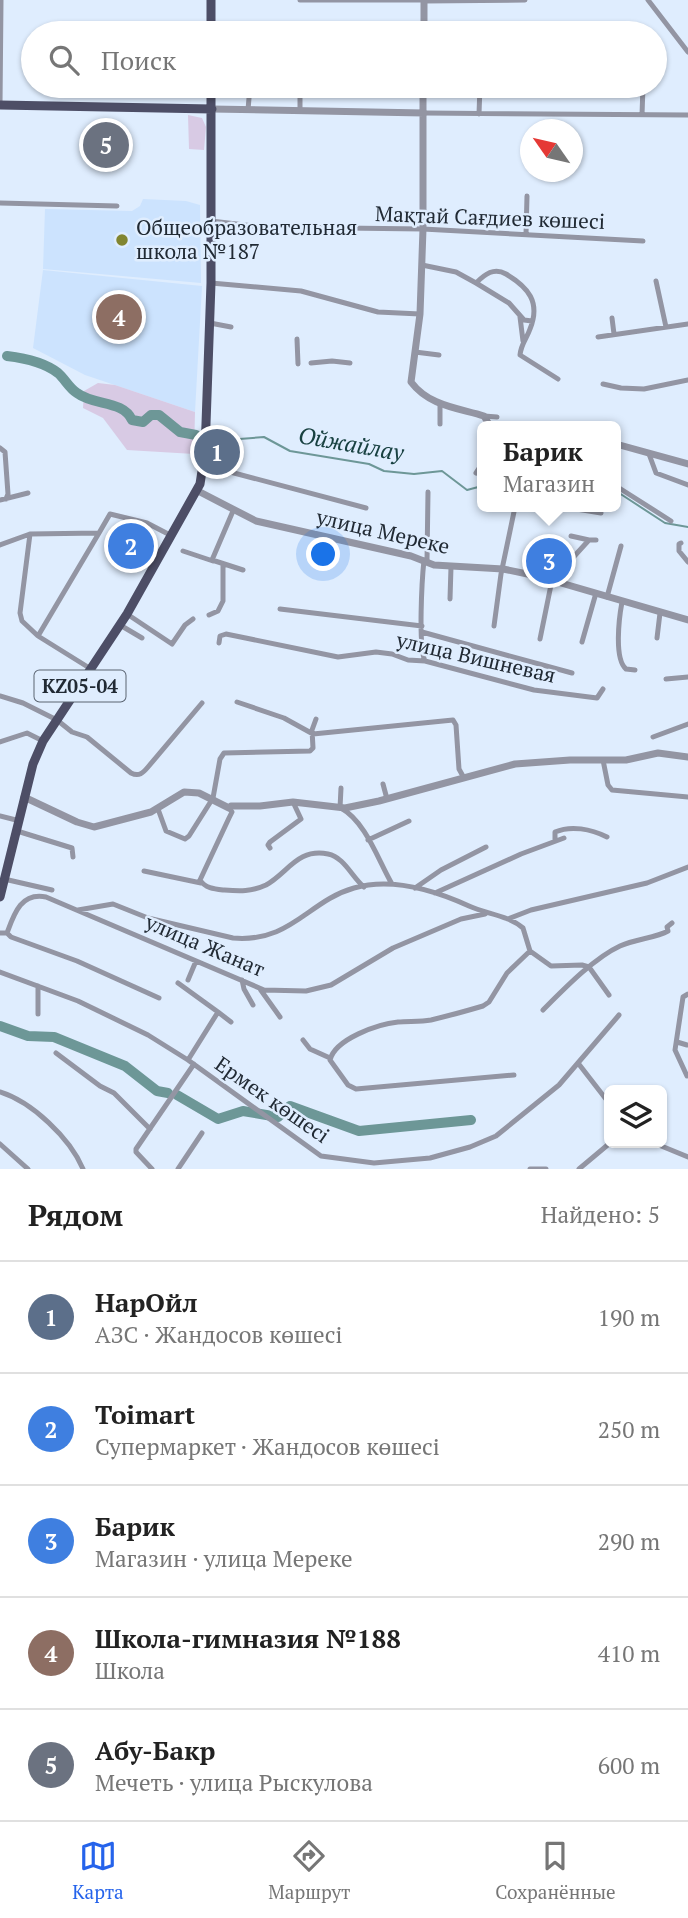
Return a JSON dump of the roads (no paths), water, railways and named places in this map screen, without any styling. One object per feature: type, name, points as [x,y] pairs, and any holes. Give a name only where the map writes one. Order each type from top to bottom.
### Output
[{"type":"main road","points":[[211,21],[212,0]]},
{"type":"main road","name":"KZ05-04","points":[[197,109],[208,104],[209,98]]},
{"type":"main road","name":"KZ05-04","points":[[0,897],[33,764],[43,741],[127,614],[198,491],[204,465],[210,323],[211,98]]},
{"type":"main road","points":[[0,105],[212,109]]},
{"type":"main road","points":[[197,109],[207,115],[211,125]]},
{"type":"street","points":[[0,105],[1,0]]},
{"type":"street","points":[[300,0],[525,0]]},
{"type":"street","points":[[648,0],[665,21]]},
{"type":"street","points":[[424,1],[424,21]]},
{"type":"street","points":[[667,23],[688,52]]},
{"type":"street","points":[[678,37],[688,36]]},
{"type":"street","points":[[248,110],[249,98]]},
{"type":"street","points":[[300,98],[300,111]]},
{"type":"street","points":[[423,98],[424,229],[420,314],[411,382],[414,387],[453,410],[497,417]]},
{"type":"street","points":[[479,114],[480,98]]},
{"type":"street","points":[[642,115],[643,98]]},
{"type":"street","points":[[212,109],[688,115]]},
{"type":"street","points":[[526,234],[527,196]]},
{"type":"street","points":[[0,203],[117,206]]},
{"type":"street","name":"Мақтай Сағдиев көшесі","points":[[211,221],[262,227],[424,229],[643,241]]},
{"type":"street","points":[[422,265],[456,272],[509,303],[527,322],[532,321]]},
{"type":"street","points":[[477,283],[495,271],[501,271],[529,291],[533,306],[532,321],[520,355],[558,379]]},
{"type":"street","points":[[656,281],[666,327]]},
{"type":"street","points":[[211,283],[301,291],[378,312],[420,314]]},
{"type":"street","points":[[520,317],[523,342]]},
{"type":"street","points":[[612,318],[614,334]]},
{"type":"street","points":[[210,323],[231,327]]},
{"type":"street","points":[[598,337],[688,324]]},
{"type":"street","points":[[297,339],[298,364]]},
{"type":"street","points":[[415,352],[439,355]]},
{"type":"street","points":[[312,363],[350,363]]},
{"type":"street","points":[[603,384],[644,389],[688,380]]},
{"type":"street","points":[[440,404],[440,424]]},
{"type":"street","points":[[484,416],[487,421]]},
{"type":"street","points":[[621,446],[688,464]]},
{"type":"street","points":[[0,449],[5,452],[8,494],[3,500]]},
{"type":"street","points":[[649,454],[656,473],[688,485]]},
{"type":"street","points":[[204,465],[366,508]]},
{"type":"street","points":[[621,490],[671,521]]},
{"type":"street","name":"улица Мереке","points":[[198,491],[256,521],[434,565],[503,569],[556,581],[660,613],[688,618]]},
{"type":"street","points":[[425,661],[422,656],[422,629],[428,492]]},
{"type":"street","points":[[3,500],[28,493]]},
{"type":"street","points":[[211,559],[233,511]]},
{"type":"street","points":[[494,626],[514,512]]},
{"type":"street","points":[[595,512],[601,513]]},
{"type":"street","points":[[38,636],[110,514],[147,523],[172,537]]},
{"type":"street","points":[[0,545],[30,534],[99,533]]},
{"type":"street","points":[[30,534],[20,613],[22,621],[38,636],[91,669]]},
{"type":"street","points":[[540,639],[556,581],[582,544],[574,537],[596,540]]},
{"type":"street","points":[[578,551],[589,540]]},
{"type":"street","points":[[681,543],[679,551],[688,562]]},
{"type":"street","points":[[607,597],[621,546]]},
{"type":"street","points":[[183,551],[243,570]]},
{"type":"street","points":[[209,615],[218,611],[223,601],[223,565]]},
{"type":"street","points":[[450,599],[451,566]]},
{"type":"street","points":[[582,642],[596,593]]},
{"type":"street","points":[[622,602],[620,661],[626,669],[635,670]]},
{"type":"street","points":[[280,609],[422,629],[572,673]]},
{"type":"street","points":[[657,638],[660,613]]},
{"type":"street","points":[[127,614],[171,648],[185,625],[193,620]]},
{"type":"street","points":[[120,625],[142,638]]},
{"type":"street","name":"улица Вишневая","points":[[219,643],[220,636],[226,634],[338,657],[376,652],[392,654],[534,690],[579,698],[597,698],[603,688]]},
{"type":"street","points":[[666,679],[688,677]]},
{"type":"street","points":[[0,696],[23,703],[57,720],[72,733],[93,742],[131,773],[141,774],[202,703]]},
{"type":"street","points":[[237,702],[284,718],[313,734],[453,720],[456,724],[459,769],[464,778]]},
{"type":"street","points":[[158,809],[166,831],[185,838],[189,836],[212,798],[220,759],[225,753],[310,751],[313,748],[316,719]]},
{"type":"street","points":[[653,737],[688,724]]},
{"type":"street","points":[[0,742],[27,733],[43,741]]},
{"type":"street","points":[[229,808],[293,802],[340,808],[387,799],[515,764],[626,760],[658,753],[688,757]]},
{"type":"street","points":[[603,760],[608,785],[612,790],[688,797]]},
{"type":"street","points":[[383,784],[387,799]]},
{"type":"street","points":[[340,808],[341,788]]},
{"type":"street","points":[[24,797],[77,822],[94,827],[158,809],[184,792],[212,798],[232,812],[198,881]]},
{"type":"street","points":[[270,848],[270,842],[301,819],[293,802]]},
{"type":"street","points":[[340,808],[349,813],[368,840],[392,884]]},
{"type":"street","points":[[0,816],[20,821]]},
{"type":"street","points":[[159,826],[161,819]]},
{"type":"street","points":[[368,840],[409,821]]},
{"type":"street","points":[[555,841],[555,832],[561,830],[588,830],[607,838]]},
{"type":"street","points":[[17,831],[72,848],[74,857]]},
{"type":"street","points":[[435,892],[564,838]]},
{"type":"street","points":[[415,888],[441,870],[486,847]]},
{"type":"street","points":[[144,871],[198,881],[215,890],[249,891],[270,883],[296,860],[320,853],[334,856],[364,887]]},
{"type":"street","points":[[511,920],[531,910],[658,879],[688,867]]},
{"type":"street","points":[[4,879],[52,890]]},
{"type":"street","points":[[78,910],[113,904],[148,918],[223,936],[248,939],[278,931],[345,892],[392,884],[435,892],[485,914],[511,920],[523,928],[530,951],[551,966],[589,967],[609,995]]},
{"type":"street","name":"улица Жанат","points":[[4,933],[18,907],[32,897],[46,897],[260,989],[306,991],[331,985],[393,948],[461,919],[485,914]]},
{"type":"street","points":[[543,1010],[589,967],[621,945],[663,934],[673,923]]},
{"type":"street","points":[[4,933],[159,998]]},
{"type":"street","points":[[330,1058],[343,1042],[379,1026],[429,1021],[483,1006],[489,1002],[507,973],[530,951]]},
{"type":"street","points":[[188,980],[196,961]]},
{"type":"street","name":"Ермек көшесі","points":[[0,972],[78,1001],[148,1035],[191,1062],[321,1156],[374,1163],[430,1158],[470,1147],[496,1136],[559,1085],[619,1015]]},
{"type":"street","points":[[242,980],[253,1005]]},
{"type":"street","points":[[177,983],[230,1022]]},
{"type":"street","points":[[38,986],[38,1014]]},
{"type":"street","points":[[260,989],[280,1017]]},
{"type":"street","points":[[687,1076],[675,1050],[683,997],[688,993]]},
{"type":"street","points":[[483,1006],[493,1011]]},
{"type":"street","points":[[152,1169],[136,1152],[218,1012]]},
{"type":"street","points":[[303,1040],[310,1049],[330,1058],[345,1081],[351,1088],[356,1089],[514,1075]]},
{"type":"street","points":[[677,1042],[687,1045]]},
{"type":"street","points":[[56,1053],[119,1097],[150,1129]]},
{"type":"street","points":[[578,1063],[604,1097]]},
{"type":"street","points":[[0,1092],[18,1098],[51,1125],[77,1157],[83,1169]]},
{"type":"street","points":[[178,1169],[202,1133]]},
{"type":"street","points":[[0,1144],[28,1169]]},
{"type":"street","points":[[579,1169],[604,1148]]},
{"type":"street","points":[[666,1148],[688,1157]]},
{"type":"street","points":[[337,1159],[337,1168]]},
{"type":"street","points":[[374,1163],[378,1169]]},
{"type":"street","points":[[530,1169],[546,1169]]},
{"type":"waterway","points":[[7,356],[47,366],[58,373],[77,393],[122,409],[132,420],[143,422],[151,415],[159,415],[180,432],[196,435]]},
{"type":"waterway","name":"Ойжайлау","points":[[210,437],[226,440],[264,437],[290,451],[369,464],[384,471],[414,474],[442,471],[467,490],[477,487]]},
{"type":"waterway","name":"Ойжайлау","points":[[621,494],[665,523],[688,527]]},
{"type":"waterway","points":[[0,1026],[28,1036],[54,1037],[125,1066],[157,1091],[168,1093]]},
{"type":"waterway","points":[[177,1095],[218,1119],[243,1111],[278,1117],[290,1106],[359,1131],[471,1120]]},
{"type":"place","name":"Абу-Бакр","points":[[106,145]]},
{"type":"place","name":"Общеобразовательная школа №187","points":[[122,240]]},
{"type":"place","name":"Школа-гимназия №188","points":[[119,317]]},
{"type":"place","name":"НарОйл","points":[[217,452]]},
{"type":"place","name":"Toimart","points":[[131,546]]},
{"type":"place","name":"Барик","points":[[549,561]]}]
